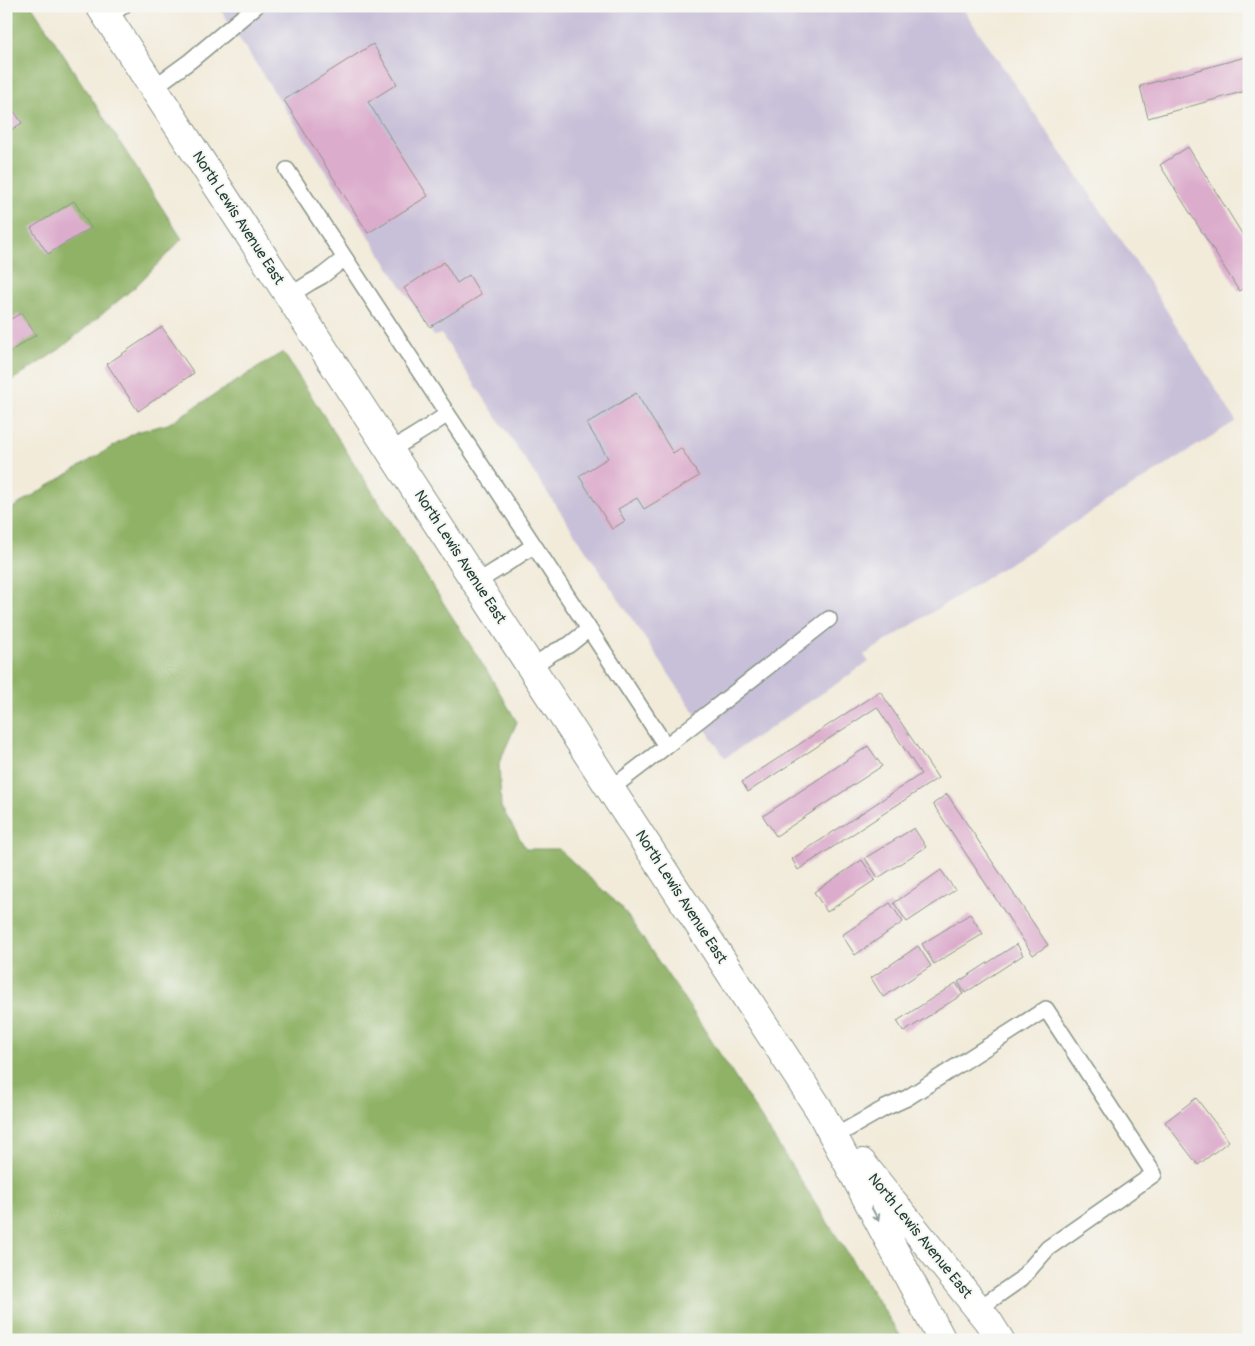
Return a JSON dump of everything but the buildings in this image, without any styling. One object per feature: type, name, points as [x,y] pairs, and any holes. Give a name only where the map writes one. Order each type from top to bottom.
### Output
[{"type":"main road","name":"North Lewis Avenue East","points":[[110,10],[153,88],[819,1109],[942,1340]]},
{"type":"main road","name":"North Lewis Avenue East","points":[[819,1109],[988,1321],[1000,1340]]},
{"type":"lane","points":[[153,88],[190,61],[256,6]]},
{"type":"lane","points":[[287,170],[666,746]]},
{"type":"lane","points":[[289,296],[322,276],[345,258]]},
{"type":"lane","points":[[390,451],[447,414]]},
{"type":"lane","points":[[476,583],[534,546]]},
{"type":"lane","points":[[611,789],[829,619]]},
{"type":"lane","points":[[531,667],[569,645],[589,630]]},
{"type":"lane","points":[[839,1134],[906,1098],[1046,1009],[1154,1174],[1048,1248],[1021,1279],[978,1309]]},
{"type":"shaded area","points":[[218,6],[961,6],[1133,257],[1236,421],[864,655],[869,662],[725,758],[441,334],[434,336]]},
{"type":"green space","points":[[6,6],[32,6],[182,239],[136,286],[60,349],[6,384]]},
{"type":"green space","points":[[283,352],[490,676],[517,722],[499,763],[501,807],[526,849],[559,849],[622,908],[693,1012],[903,1340],[6,1340],[6,512],[136,432],[168,424]]}]
